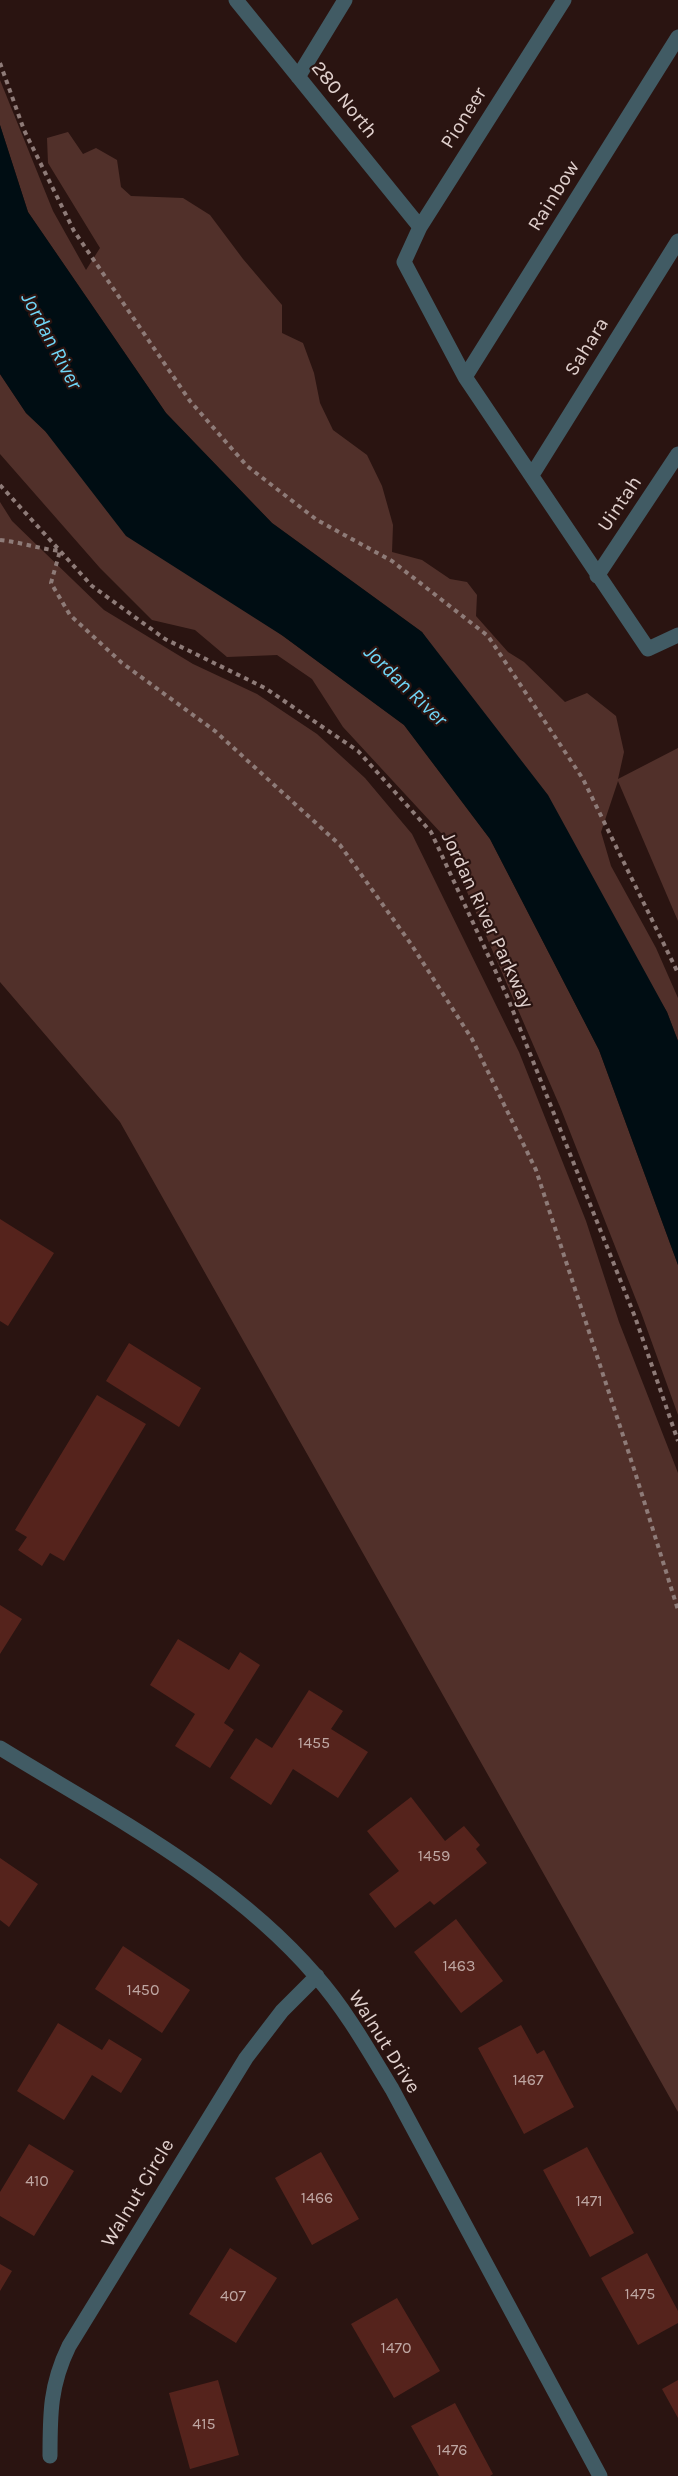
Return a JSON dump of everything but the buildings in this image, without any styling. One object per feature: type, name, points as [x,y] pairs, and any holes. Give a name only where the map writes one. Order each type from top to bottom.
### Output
[{"type":"street","name":"280 North","points":[[236,0],[420,227]]},
{"type":"street","points":[[298,77],[345,0]]},
{"type":"street","name":"Pioneer","points":[[465,377],[404,262],[420,227],[564,0]]},
{"type":"street","name":"Rainbow","points":[[465,377],[678,37]]},
{"type":"street","name":"Sahara","points":[[532,475],[678,242]]},
{"type":"street","points":[[465,377],[648,649],[678,634]]},
{"type":"street","name":"Uintah","points":[[597,576],[678,454]]},
{"type":"street","name":"Walnut Drive","points":[[0,1748],[170,1853],[224,1890],[273,1932],[316,1976],[357,2032],[392,2090],[600,2476]]},
{"type":"street","name":"Walnut Circle","points":[[50,2456],[50,2404],[53,2384],[69,2346],[246,2058],[282,2011],[316,1976]]},
{"type":"path","points":[[0,63],[24,130],[74,231],[190,401],[256,473],[317,520],[392,561],[488,636],[583,779],[678,973]]},
{"type":"path","name":"Jordan River Parkway","points":[[0,485],[92,586],[165,639],[265,688],[358,751],[431,832],[507,996],[635,1317],[678,1441]]},
{"type":"path","points":[[0,540],[33,548],[60,551],[51,583],[70,615],[122,663],[215,731],[340,845],[411,945],[472,1039],[536,1170],[678,1610]]},
{"type":"shaded area","points":[[0,80],[53,211],[86,270],[100,248],[48,163],[47,138],[68,132],[83,154],[96,148],[117,160],[121,187],[131,196],[183,198],[210,215],[282,305],[282,333],[303,343],[314,373],[320,403],[333,430],[367,455],[382,486],[393,525],[392,552],[422,560],[450,579],[467,582],[477,595],[476,616],[508,652],[524,662],[565,702],[587,693],[616,716],[624,752],[618,779],[678,748],[678,921],[618,781],[601,832],[611,866],[656,948],[678,998],[678,1041],[667,1012],[422,632],[272,523],[166,413],[28,212],[0,125]]},
{"type":"shaded area","points":[[0,374],[26,413],[45,431],[283,636],[404,725],[490,839],[599,1050],[678,1265],[678,1415],[642,1315],[561,1109],[442,834],[343,727],[312,679],[277,655],[227,657],[195,630],[152,620],[100,568],[0,454]]},
{"type":"shaded area","points":[[0,502],[12,521],[104,610],[193,664],[257,694],[317,734],[365,778],[412,834],[519,1052],[586,1221],[619,1322],[678,1473],[678,2112],[120,1122],[0,982]]},
{"type":"water","name":"Jordan River","points":[[0,125],[28,212],[166,413],[272,523],[422,632],[548,795],[667,1012],[678,1041],[678,1265],[599,1050],[490,839],[404,725],[283,636],[126,536],[45,431],[26,413],[0,374]]}]
